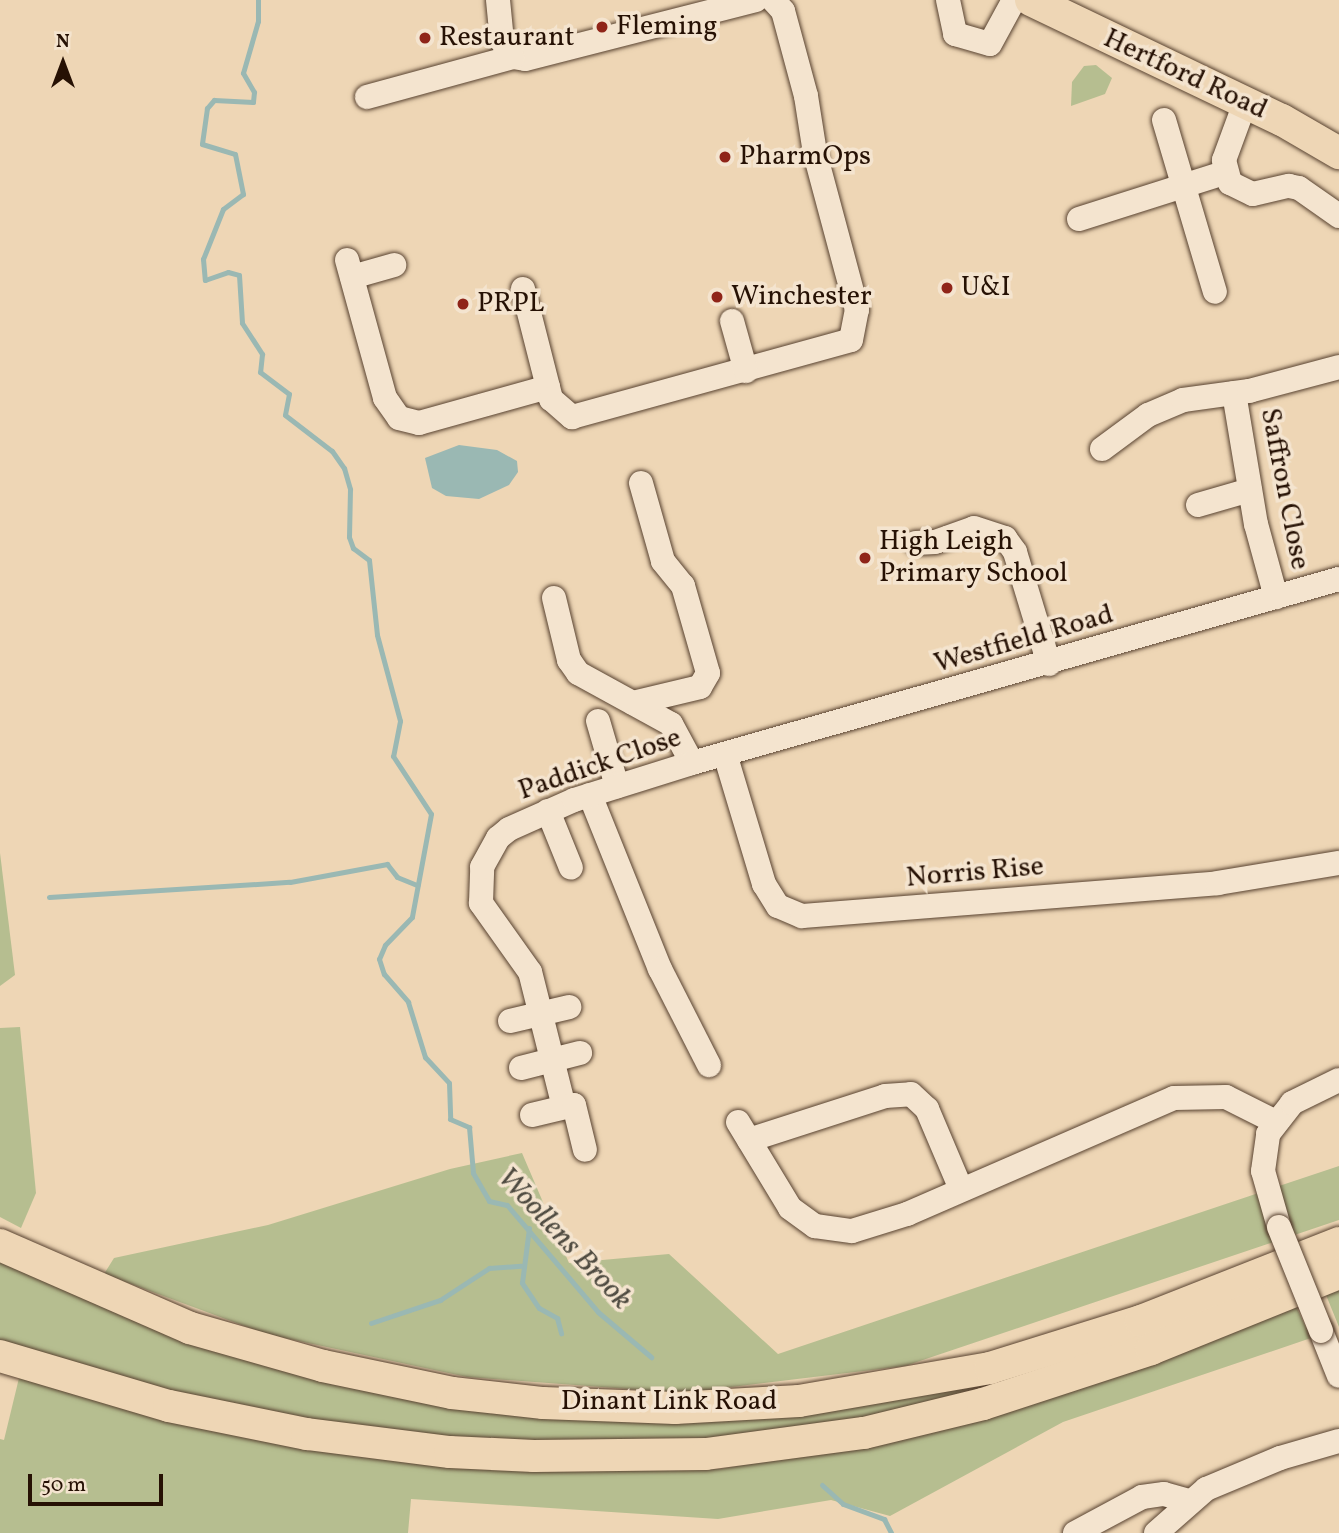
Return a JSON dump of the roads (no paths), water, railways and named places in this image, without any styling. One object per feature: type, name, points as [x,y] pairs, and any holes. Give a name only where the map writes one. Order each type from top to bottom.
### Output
[{"type":"main road","name":"Hertford Road","points":[[1031,0],[1245,103],[1339,153]]},
{"type":"main road","name":"Dinant Link Road","points":[[0,1245],[190,1328],[323,1366],[465,1394],[542,1403],[675,1408],[799,1401],[990,1368],[1141,1321],[1339,1242]]},
{"type":"main road","name":"Dinant Link Road","points":[[0,1356],[169,1406],[330,1438],[534,1456],[706,1454],[864,1433],[983,1404],[1151,1349],[1339,1273]]},
{"type":"street","points":[[498,0],[502,41],[513,57]]},
{"type":"street","points":[[367,97],[513,57],[535,60],[756,0]]},
{"type":"street","points":[[523,289],[548,387],[563,414],[583,417],[842,345],[851,340],[857,320],[814,153],[806,96],[783,10],[773,0]]},
{"type":"street","points":[[948,0],[955,33],[990,44],[1014,0]]},
{"type":"street","points":[[1245,103],[1226,146],[1224,173],[1230,183],[1253,194],[1289,186],[1299,188],[1339,216]]},
{"type":"street","points":[[1164,120],[1215,292]]},
{"type":"street","points":[[1079,219],[1224,173]]},
{"type":"street","points":[[394,265],[350,269],[385,398],[393,412],[407,423],[548,387]]},
{"type":"street","points":[[732,321],[746,371]]},
{"type":"street","name":"Saffron Close","points":[[1102,449],[1162,408],[1194,397],[1234,393],[1339,367]]},
{"type":"street","name":"Saffron Close","points":[[1234,393],[1250,490],[1276,597]]},
{"type":"street","points":[[634,703],[700,687],[708,673],[683,586],[663,561],[641,483]]},
{"type":"street","points":[[1198,505],[1250,490]]},
{"type":"street","points":[[916,543],[935,542],[974,528],[1004,538],[1015,552],[1049,664]]},
{"type":"street","name":"Westfield Road","points":[[725,754],[1049,664],[1339,579]]},
{"type":"street","points":[[554,598],[572,667],[677,730],[692,763]]},
{"type":"street","points":[[598,721],[617,786]]},
{"type":"street","name":"Paddick Close","points":[[564,1107],[530,972],[488,918],[481,903],[480,877],[498,838],[548,811],[617,786],[725,754]]},
{"type":"street","name":"Norris Rise","points":[[725,754],[764,884],[778,906],[802,916],[1218,883],[1339,863]]},
{"type":"street","points":[[590,795],[655,958],[709,1065]]},
{"type":"street","points":[[548,811],[571,868]]},
{"type":"street","points":[[510,1021],[569,1007]]},
{"type":"street","points":[[521,1068],[580,1053]]},
{"type":"street","points":[[1339,1080],[1292,1103],[1274,1121],[1262,1171],[1279,1227],[1339,1376]]},
{"type":"street","points":[[961,1189],[927,1109],[911,1094],[885,1096],[743,1131],[790,1208],[825,1228],[852,1231],[884,1223],[1174,1098],[1226,1097],[1274,1121]]},
{"type":"street","points":[[532,1115],[574,1105],[585,1150]]},
{"type":"street","points":[[1092,1529],[1153,1493],[1175,1521],[1280,1458],[1339,1441]]},
{"type":"water","points":[[459,445],[497,450],[517,461],[518,472],[509,485],[479,499],[446,496],[432,488],[425,458]]},
{"type":"waterway","name":"Woollens Brook","points":[[258,0],[258,21],[243,73],[254,92],[253,102],[214,100],[207,108],[202,144],[235,154],[243,194],[223,209],[203,259],[205,280],[228,272],[239,275],[242,323],[262,354],[260,372],[289,394],[285,415],[332,451],[344,468],[350,489],[349,537],[353,548],[369,560],[377,635],[400,721],[393,756],[431,814],[412,917],[385,945],[379,959],[384,974],[408,1002],[425,1057],[449,1083],[450,1119],[469,1127],[473,1173],[489,1201],[507,1205],[598,1312],[651,1357]]},
{"type":"waterway","points":[[49,897],[290,882],[387,864],[397,877],[417,885]]},
{"type":"waterway","points":[[529,1228],[522,1283],[539,1308],[557,1318],[561,1333]]},
{"type":"waterway","points":[[371,1323],[440,1300],[489,1268],[521,1266]]},
{"type":"waterway","name":"Woollens Brook","points":[[822,1485],[843,1504],[884,1519],[891,1533]]},
{"type":"place","name":"Fleming","points":[[602,27]]},
{"type":"place","name":"Restaurant","points":[[425,38]]},
{"type":"place","name":"PharmOps","points":[[725,157]]},
{"type":"place","name":"U&I","points":[[947,288]]},
{"type":"place","name":"Winchester","points":[[717,297]]},
{"type":"place","name":"PRPL","points":[[463,304]]},
{"type":"place","name":"High Leigh Primary School","points":[[865,558]]}]
